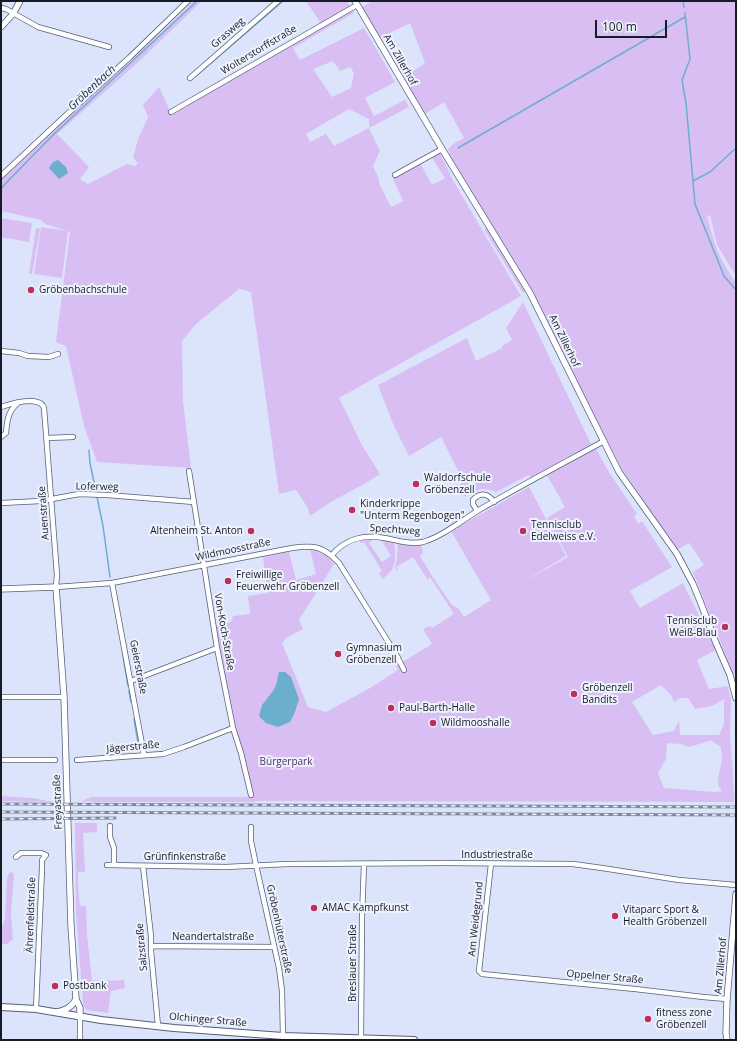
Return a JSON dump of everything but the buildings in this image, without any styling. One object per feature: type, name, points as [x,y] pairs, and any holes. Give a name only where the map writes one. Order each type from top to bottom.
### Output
[{"type":"main road","name":"Olchinger Straße","points":[[1,1007],[36,1009],[158,1026],[283,1036],[414,1040]]},
{"type":"street","points":[[1,27],[13,14],[20,1]]},
{"type":"street","points":[[1,176],[130,57],[188,1]]},
{"type":"street","name":"Grasweg","points":[[190,78],[278,1]]},
{"type":"street","name":"Wolterstorffstraße","points":[[171,112],[226,81],[356,3]]},
{"type":"street","name":"Am Zillerhof","points":[[356,3],[442,149],[530,293],[619,472],[677,554],[733,676],[736,698]]},
{"type":"street","points":[[1,8],[38,27],[109,47]]},
{"type":"street","points":[[395,175],[442,149]]},
{"type":"street","points":[[1,351],[19,353],[28,356],[49,357],[58,354]]},
{"type":"street","name":"Auenstraße","points":[[1,407],[20,402],[36,401],[42,404],[44,408],[52,499],[57,575],[56,587]]},
{"type":"street","points":[[1,437],[6,433],[10,411],[20,402]]},
{"type":"street","points":[[47,438],[73,437]]},
{"type":"street","name":"Spechtweg","points":[[332,555],[343,545],[355,539],[364,537],[372,536],[410,542],[422,542],[436,537],[477,511],[604,441]]},
{"type":"street","name":"Von-Koch-Straße","points":[[189,471],[217,648],[233,728],[241,753],[251,795]]},
{"type":"street","name":"Loferweg","points":[[1,503],[41,501],[79,494],[194,502]]},
{"type":"street","points":[[477,511],[473,504],[473,500],[477,496],[482,494],[486,495],[494,502]]},
{"type":"street","name":"Wildmoosstraße","points":[[1,589],[112,583],[280,550],[310,546],[316,547],[332,555],[339,563],[397,656],[404,670]]},
{"type":"street","name":"Geierstraße","points":[[112,583],[144,755]]},
{"type":"street","name":"Freyastraße","points":[[56,587],[64,698],[71,926],[76,999],[80,1008],[80,1016]]},
{"type":"street","points":[[131,681],[217,648]]},
{"type":"street","points":[[1,697],[64,698]]},
{"type":"street","name":"Jägerstraße","points":[[77,760],[123,758],[163,754],[233,728]]},
{"type":"street","points":[[1,760],[55,760]]},
{"type":"street","points":[[110,826],[110,837],[114,848],[114,865]]},
{"type":"street","name":"Gröbenhüterstraße","points":[[251,827],[251,841],[279,968],[282,991],[283,1036]]},
{"type":"street","name":"Ährenfeldstraße","points":[[16,857],[21,853],[41,853],[46,855],[42,860],[36,1009]]},
{"type":"street","name":"Industriestraße","points":[[256,865],[446,863],[579,864],[679,880],[736,885]]},
{"type":"street","name":"Breslauer Straße","points":[[361,1038],[364,864]]},
{"type":"street","name":"Am Weidegrund","points":[[482,974],[480,971],[491,864]]},
{"type":"street","name":"Grünfinkenstraße","points":[[108,865],[187,865],[226,867],[256,865]]},
{"type":"street","name":"Salzstraße","points":[[143,866],[158,1026]]},
{"type":"street","name":"Am Zillerhof","points":[[727,1040],[727,998],[734,948],[736,894]]},
{"type":"street","name":"Neandertalstraße","points":[[151,946],[274,947]]},
{"type":"street","name":"Oppelner Straße","points":[[482,974],[635,988],[703,997],[727,998]]},
{"type":"street","points":[[57,1012],[68,1009],[72,1006],[76,999]]},
{"type":"street","points":[[80,1016],[80,1040]]},
{"type":"green space","points":[[194,1],[202,1],[135,65],[57,134],[89,167],[80,179],[88,184],[127,164],[135,166],[138,163],[133,158],[138,139],[148,117],[143,105],[159,87],[172,115],[322,25],[306,1],[347,1],[354,13],[293,48],[300,60],[364,28],[395,82],[365,98],[374,116],[405,100],[409,107],[369,128],[380,151],[373,166],[379,179],[379,183],[391,207],[403,201],[393,179],[420,163],[432,185],[445,178],[431,156],[439,152],[451,177],[521,296],[339,398],[362,445],[380,474],[329,503],[310,516],[308,508],[296,490],[279,494],[251,292],[239,289],[196,324],[182,341],[183,401],[191,468],[97,462],[84,426],[66,346],[56,342],[70,232],[68,231],[62,278],[34,274],[41,227],[67,231],[45,224],[41,220],[1,211],[1,180],[89,97],[131,61]],"holes":[[[333,61],[340,71],[350,67],[354,73],[351,88],[332,97],[313,69]],[[349,109],[369,119],[369,128],[334,146],[326,134],[310,142],[306,134]]]},
{"type":"green space","points":[[372,1],[736,1],[736,276],[717,245],[710,215],[707,216],[718,251],[725,266],[736,282],[736,674],[733,674],[693,572],[704,565],[689,543],[677,550],[622,469],[528,285],[451,158],[448,149],[453,144],[464,138],[444,102],[425,114],[403,78],[425,63],[410,23],[380,38],[362,7]]},
{"type":"green space","points":[[1,218],[32,223],[29,242],[1,237]]},
{"type":"green space","points":[[487,227],[524,288],[525,291],[523,293],[485,231]]},
{"type":"green space","points":[[36,228],[40,229],[32,274],[29,274]]},
{"type":"green space","points":[[523,302],[591,444],[531,478],[529,475],[496,492],[483,489],[472,492],[464,497],[458,486],[464,482],[441,437],[409,456],[394,426],[378,385],[467,338],[476,361],[502,348],[502,346],[512,340],[506,328]]},
{"type":"green space","name":"Bürgerpark","points":[[596,449],[607,469],[637,514],[634,516],[638,524],[642,521],[672,567],[630,591],[640,608],[683,583],[716,650],[697,660],[709,689],[728,686],[731,701],[730,733],[734,802],[255,801],[254,799],[255,802],[82,801],[91,797],[254,797],[227,692],[215,627],[231,622],[233,616],[250,614],[248,596],[268,593],[263,557],[289,552],[296,580],[316,574],[310,549],[326,555],[334,564],[299,620],[303,629],[286,638],[282,643],[308,707],[326,712],[370,688],[398,670],[396,666],[432,644],[423,629],[430,626],[432,628],[454,614],[430,577],[428,580],[413,557],[396,567],[398,570],[397,571],[395,567],[399,542],[421,545],[423,553],[420,556],[452,605],[458,608],[464,617],[491,600],[451,531],[529,487],[566,556],[523,582],[568,557],[547,518],[565,507],[547,475]],"holes":[[[661,685],[671,695],[674,702],[680,698],[688,698],[695,709],[712,706],[724,699],[724,724],[719,735],[680,735],[679,721],[674,731],[653,735],[632,702]],[[711,740],[721,747],[722,759],[718,785],[722,791],[714,792],[664,788],[658,773],[666,759],[667,743],[681,744],[690,747]]]},
{"type":"green space","points":[[370,538],[372,541],[369,543],[382,562],[391,556],[380,538],[393,541],[395,554],[393,568],[382,579],[379,573],[382,571],[364,542],[361,543],[359,541],[360,539]]},
{"type":"green space","points":[[1,796],[33,798],[53,802],[1,801]]},
{"type":"green space","points":[[75,823],[97,823],[97,832],[83,833],[85,872],[78,872],[78,885],[80,906],[86,906],[87,935],[92,980],[124,980],[125,988],[111,991],[108,1013],[87,1010],[84,1007],[83,1002],[76,912]]},
{"type":"green space","points":[[12,872],[14,874],[11,914],[13,939],[7,944],[1,944],[1,931],[5,919],[7,878],[9,873]]},
{"type":"water","points":[[58,160],[66,167],[68,173],[59,179],[49,168],[53,162]]},
{"type":"water","points":[[279,672],[285,672],[291,677],[299,699],[290,722],[278,727],[266,723],[259,716],[262,705],[276,685]]},
{"type":"waterway","name":"Gröbenbach","points":[[1,189],[54,134],[197,1]]},
{"type":"waterway","points":[[196,76],[283,1]]},
{"type":"waterway","points":[[683,1],[684,7]]},
{"type":"waterway","points":[[685,13],[690,59],[682,80],[686,103],[695,204],[724,276],[736,290]]},
{"type":"waterway","points":[[458,148],[685,17]]},
{"type":"waterway","points":[[693,181],[710,172],[736,148]]},
{"type":"waterway","points":[[89,450],[90,463],[103,526],[110,577]]},
{"type":"waterway","points":[[123,656],[128,686]]},
{"type":"waterway","points":[[129,691],[131,702]]},
{"type":"waterway","points":[[134,719],[139,749]]},
{"type":"railway","points":[[1,804],[736,807]]},
{"type":"railway","points":[[1,812],[736,815]]},
{"type":"railway","points":[[1,819],[115,818]]},
{"type":"place","name":"Gröbenbachschule","points":[[31,290]]},
{"type":"place","name":"Waldorfschule Gröbenzell","points":[[416,484]]},
{"type":"place","name":"Kinderkrippe \"Unterm Regenbogen\"","points":[[352,510]]},
{"type":"place","name":"Altenheim St. Anton","points":[[251,531]]},
{"type":"place","name":"Tennisclub Edelweiss e.V.","points":[[523,531]]},
{"type":"place","name":"Freiwillige Feuerwehr Gröbenzell","points":[[228,581]]},
{"type":"place","name":"Tennisclub Weiß-Blau","points":[[725,627]]},
{"type":"place","name":"Gymnasium Gröbenzell","points":[[338,654]]},
{"type":"place","name":"Gröbenzell Bandits","points":[[574,694]]},
{"type":"place","name":"Paul-Barth-Halle","points":[[391,708]]},
{"type":"place","name":"Wildmooshalle","points":[[433,723]]},
{"type":"place","name":"AMAC Kampfkunst","points":[[314,908]]},
{"type":"place","name":"Vitaparc Sport & Health Gröbenzell","points":[[615,916]]},
{"type":"place","name":"Postbank","points":[[55,986]]},
{"type":"place","name":"fitness zone Gröbenzell","points":[[648,1019]]}]
